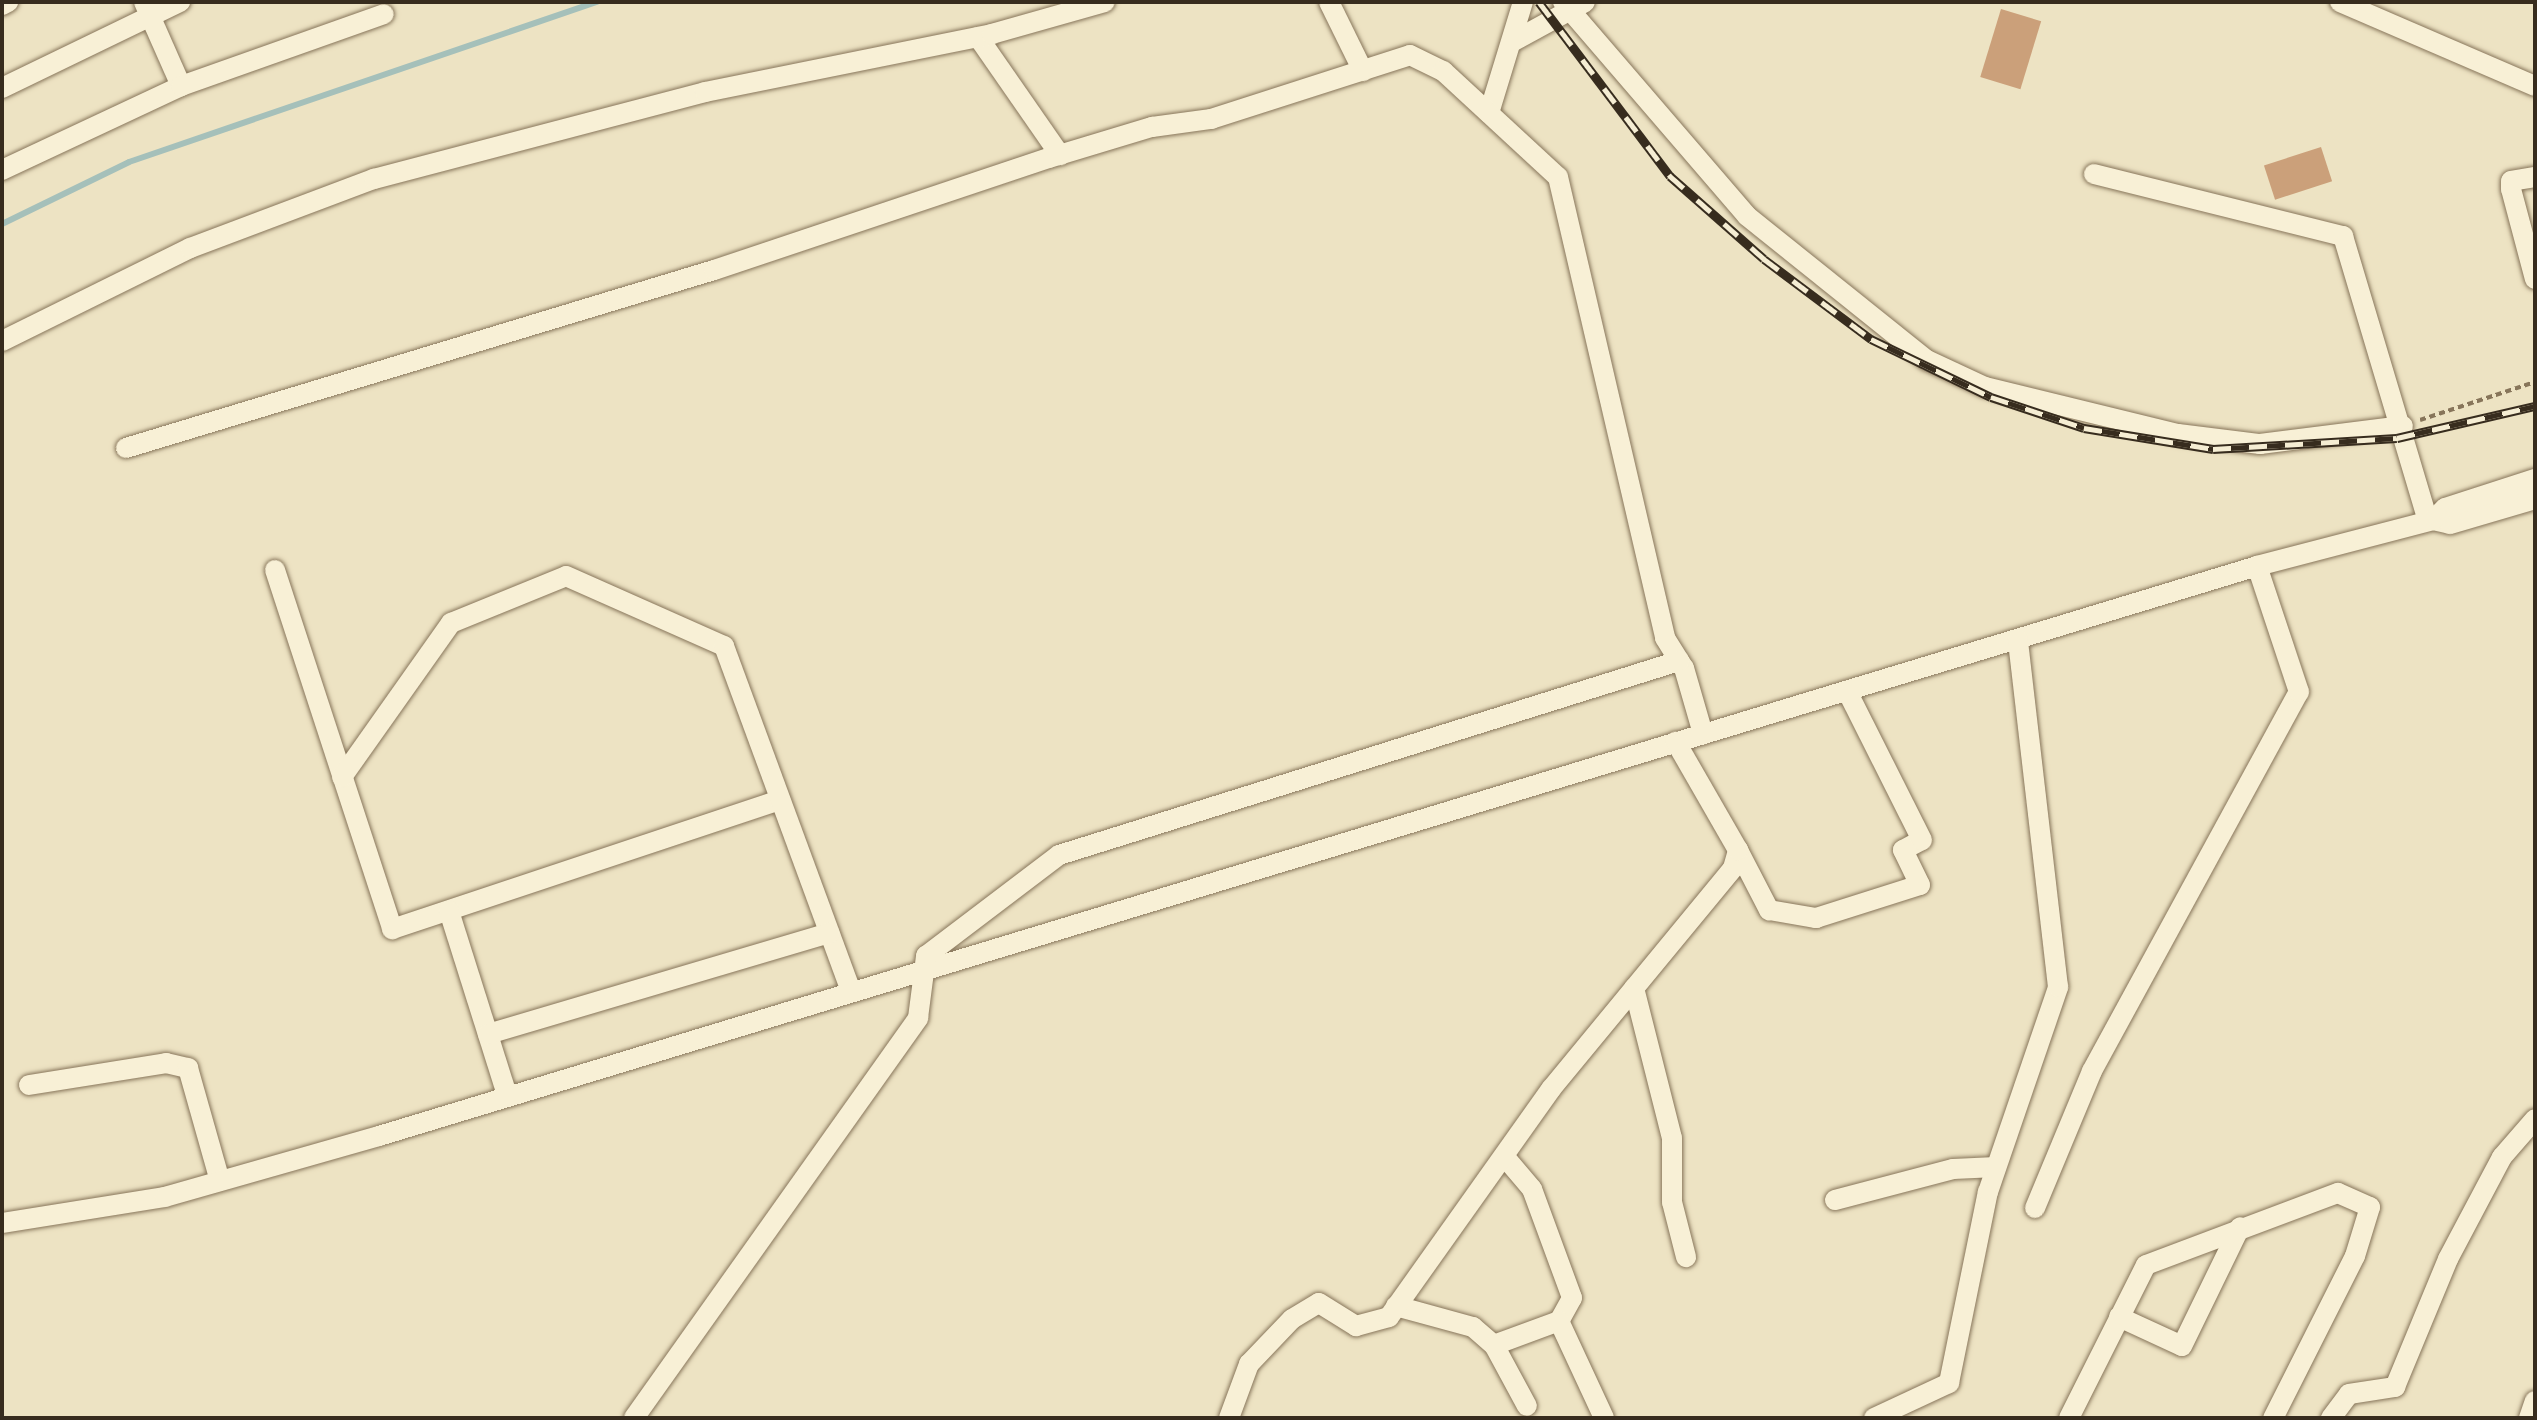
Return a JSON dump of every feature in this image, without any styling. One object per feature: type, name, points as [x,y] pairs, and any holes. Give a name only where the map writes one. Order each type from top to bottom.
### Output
[{"type":"street","points":[[2,5],[8,2]]},
{"type":"street","points":[[2,88],[147,9],[180,2]]},
{"type":"street","points":[[2,341],[190,248],[374,179],[705,92],[978,37],[1105,2]]},
{"type":"street","points":[[1329,2],[1363,71]]},
{"type":"street","points":[[1489,113],[1523,2]]},
{"type":"street","points":[[2340,2],[2535,86]]},
{"type":"street","points":[[1512,42],[1572,5],[1747,216],[1927,360],[1985,387],[2178,434],[2260,444],[2403,426]]},
{"type":"street","points":[[147,9],[181,86]]},
{"type":"street","points":[[2,170],[181,86],[384,14]]},
{"type":"street","points":[[978,37],[1060,155]]},
{"type":"street","points":[[126,448],[714,270],[1060,155],[1152,127],[1211,119],[1410,55],[1443,71],[1558,177],[1665,638],[1679,661],[1703,734]]},
{"type":"street","points":[[2094,174],[2343,236],[2430,520]]},
{"type":"street","points":[[2535,177],[2511,181],[2511,189],[2535,279]]},
{"type":"street","points":[[2,1223],[45,1221],[220,1181],[2257,566],[2430,520],[2445,508],[2535,479]]},
{"type":"street","points":[[2430,520],[2450,524],[2535,499]]},
{"type":"street","points":[[2035,1208],[2092,1071],[2299,692],[2257,566]]},
{"type":"street","points":[[275,570],[392,929],[780,800]]},
{"type":"street","points":[[342,777],[451,623],[566,576],[724,646],[850,989]]},
{"type":"street","points":[[1874,1418],[1949,1383],[1996,1167],[2058,987],[2018,639]]},
{"type":"street","points":[[634,1418],[918,1018],[926,956],[1059,855],[1679,661]]},
{"type":"street","points":[[1676,742],[1769,910],[1816,918],[1920,885],[1903,850],[1922,840],[1847,691]]},
{"type":"street","points":[[1229,1418],[1249,1364],[1292,1319],[1319,1303],[1356,1326],[1389,1317],[1504,1156],[1634,988],[1733,868],[1738,850]]},
{"type":"street","points":[[449,911],[507,1095]]},
{"type":"street","points":[[488,1034],[829,933]]},
{"type":"street","points":[[1634,988],[1672,1138],[1672,1202],[1686,1257]]},
{"type":"street","points":[[29,1085],[166,1063],[188,1068],[220,1181]]},
{"type":"street","points":[[2331,1418],[2349,1394],[2395,1387],[2448,1259],[2502,1157],[2535,1119]]},
{"type":"street","points":[[1494,1345],[1559,1321],[1572,1298],[1532,1189],[1504,1156]]},
{"type":"street","points":[[1835,1200],[1953,1169],[1996,1167]]},
{"type":"street","points":[[2069,1418],[2146,1265],[2240,1227],[2338,1193],[2370,1207],[2355,1256],[2273,1418]]},
{"type":"street","points":[[2119,1317],[2182,1346],[2240,1227]]},
{"type":"street","points":[[1396,1306],[1473,1327],[1494,1345],[1527,1406]]},
{"type":"street","points":[[1559,1321],[1604,1418]]},
{"type":"street","points":[[2529,1418],[2535,1401]]},
{"type":"path","points":[[2403,426],[2535,382]]},
{"type":"building","points":[[2001,9],[2041,21],[2020,89],[1980,77]]},
{"type":"building","points":[[2321,147],[2332,181],[2275,200],[2264,166]]},
{"type":"waterway","points":[[2,224],[129,162],[597,2]]},
{"type":"railway","points":[[1539,2],[1670,176],[1764,259],[1871,339],[1991,397],[2084,428],[2213,449],[2397,438],[2535,406]]}]
